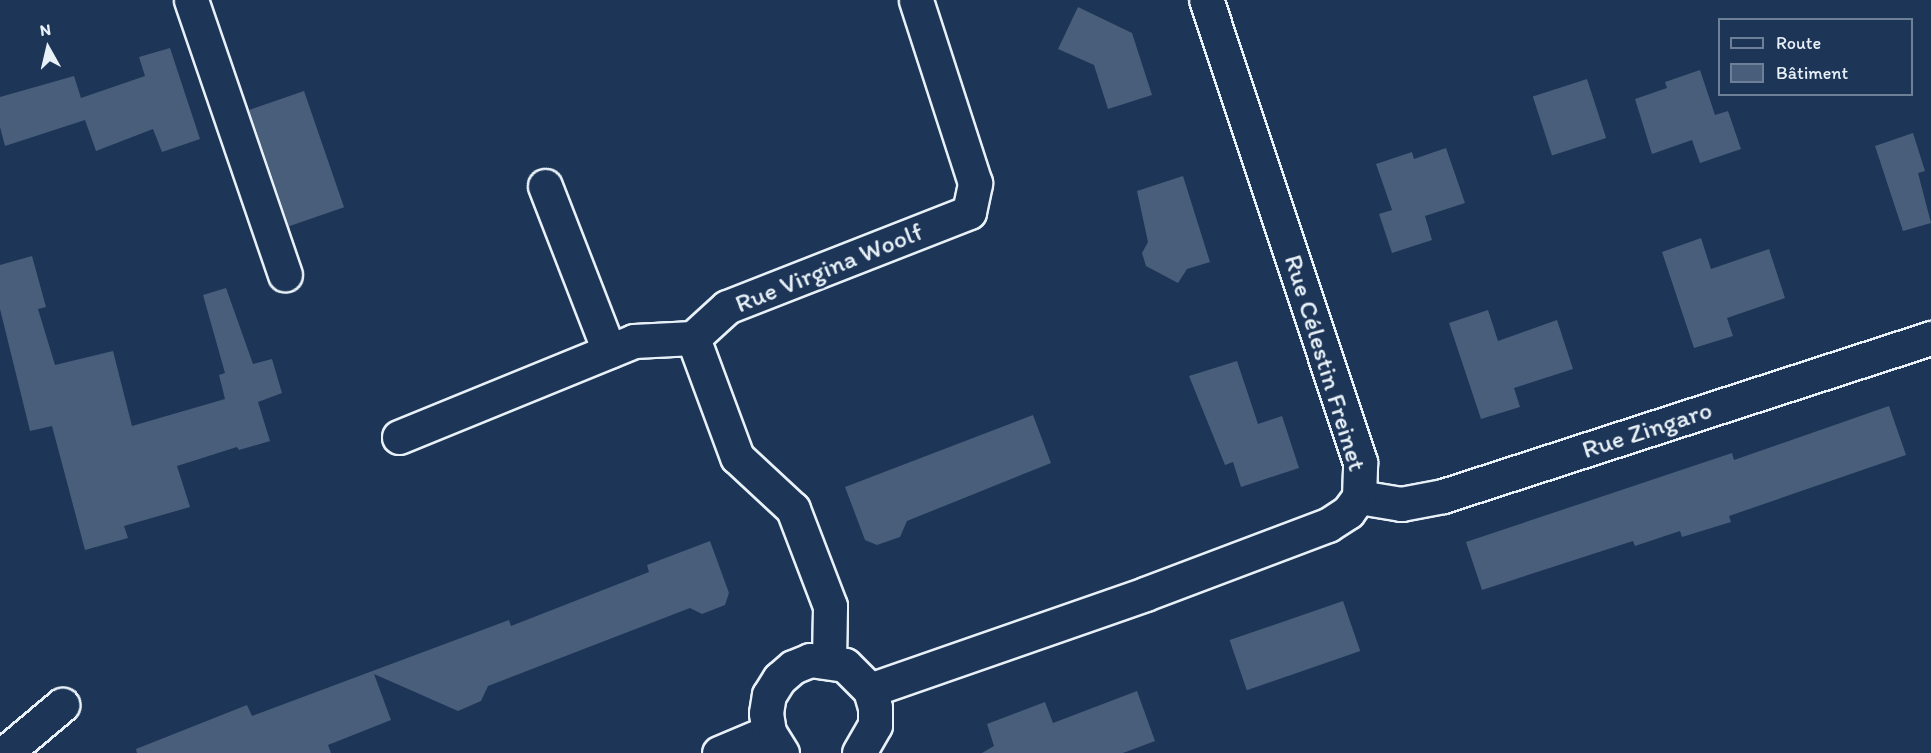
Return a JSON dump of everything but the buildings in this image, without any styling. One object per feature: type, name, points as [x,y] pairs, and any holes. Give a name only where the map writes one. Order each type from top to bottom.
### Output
[{"type":"street","points":[[191,0],[285,274]]},
{"type":"street","name":"Rue Virgina Woolf","points":[[693,338],[727,308],[969,212],[975,183],[916,0]]},
{"type":"street","name":"Rue Célestin Freinet","points":[[870,690],[1145,594],[1328,525],[1348,512],[1359,497],[1360,462],[1206,0]]},
{"type":"street","points":[[546,186],[609,351]]},
{"type":"street","points":[[399,437],[634,340],[693,338],[737,457],[793,509],[830,606],[829,660]]},
{"type":"street","name":"Rue Zingaro","points":[[1359,497],[1401,504],[1443,496],[1931,339]]},
{"type":"street","points":[[719,753],[775,742],[766,713],[769,695],[779,679],[793,667],[810,660],[829,660],[860,675],[870,690],[875,707],[874,725],[859,753]]},
{"type":"street","points":[[5,753],[62,705]]}]
